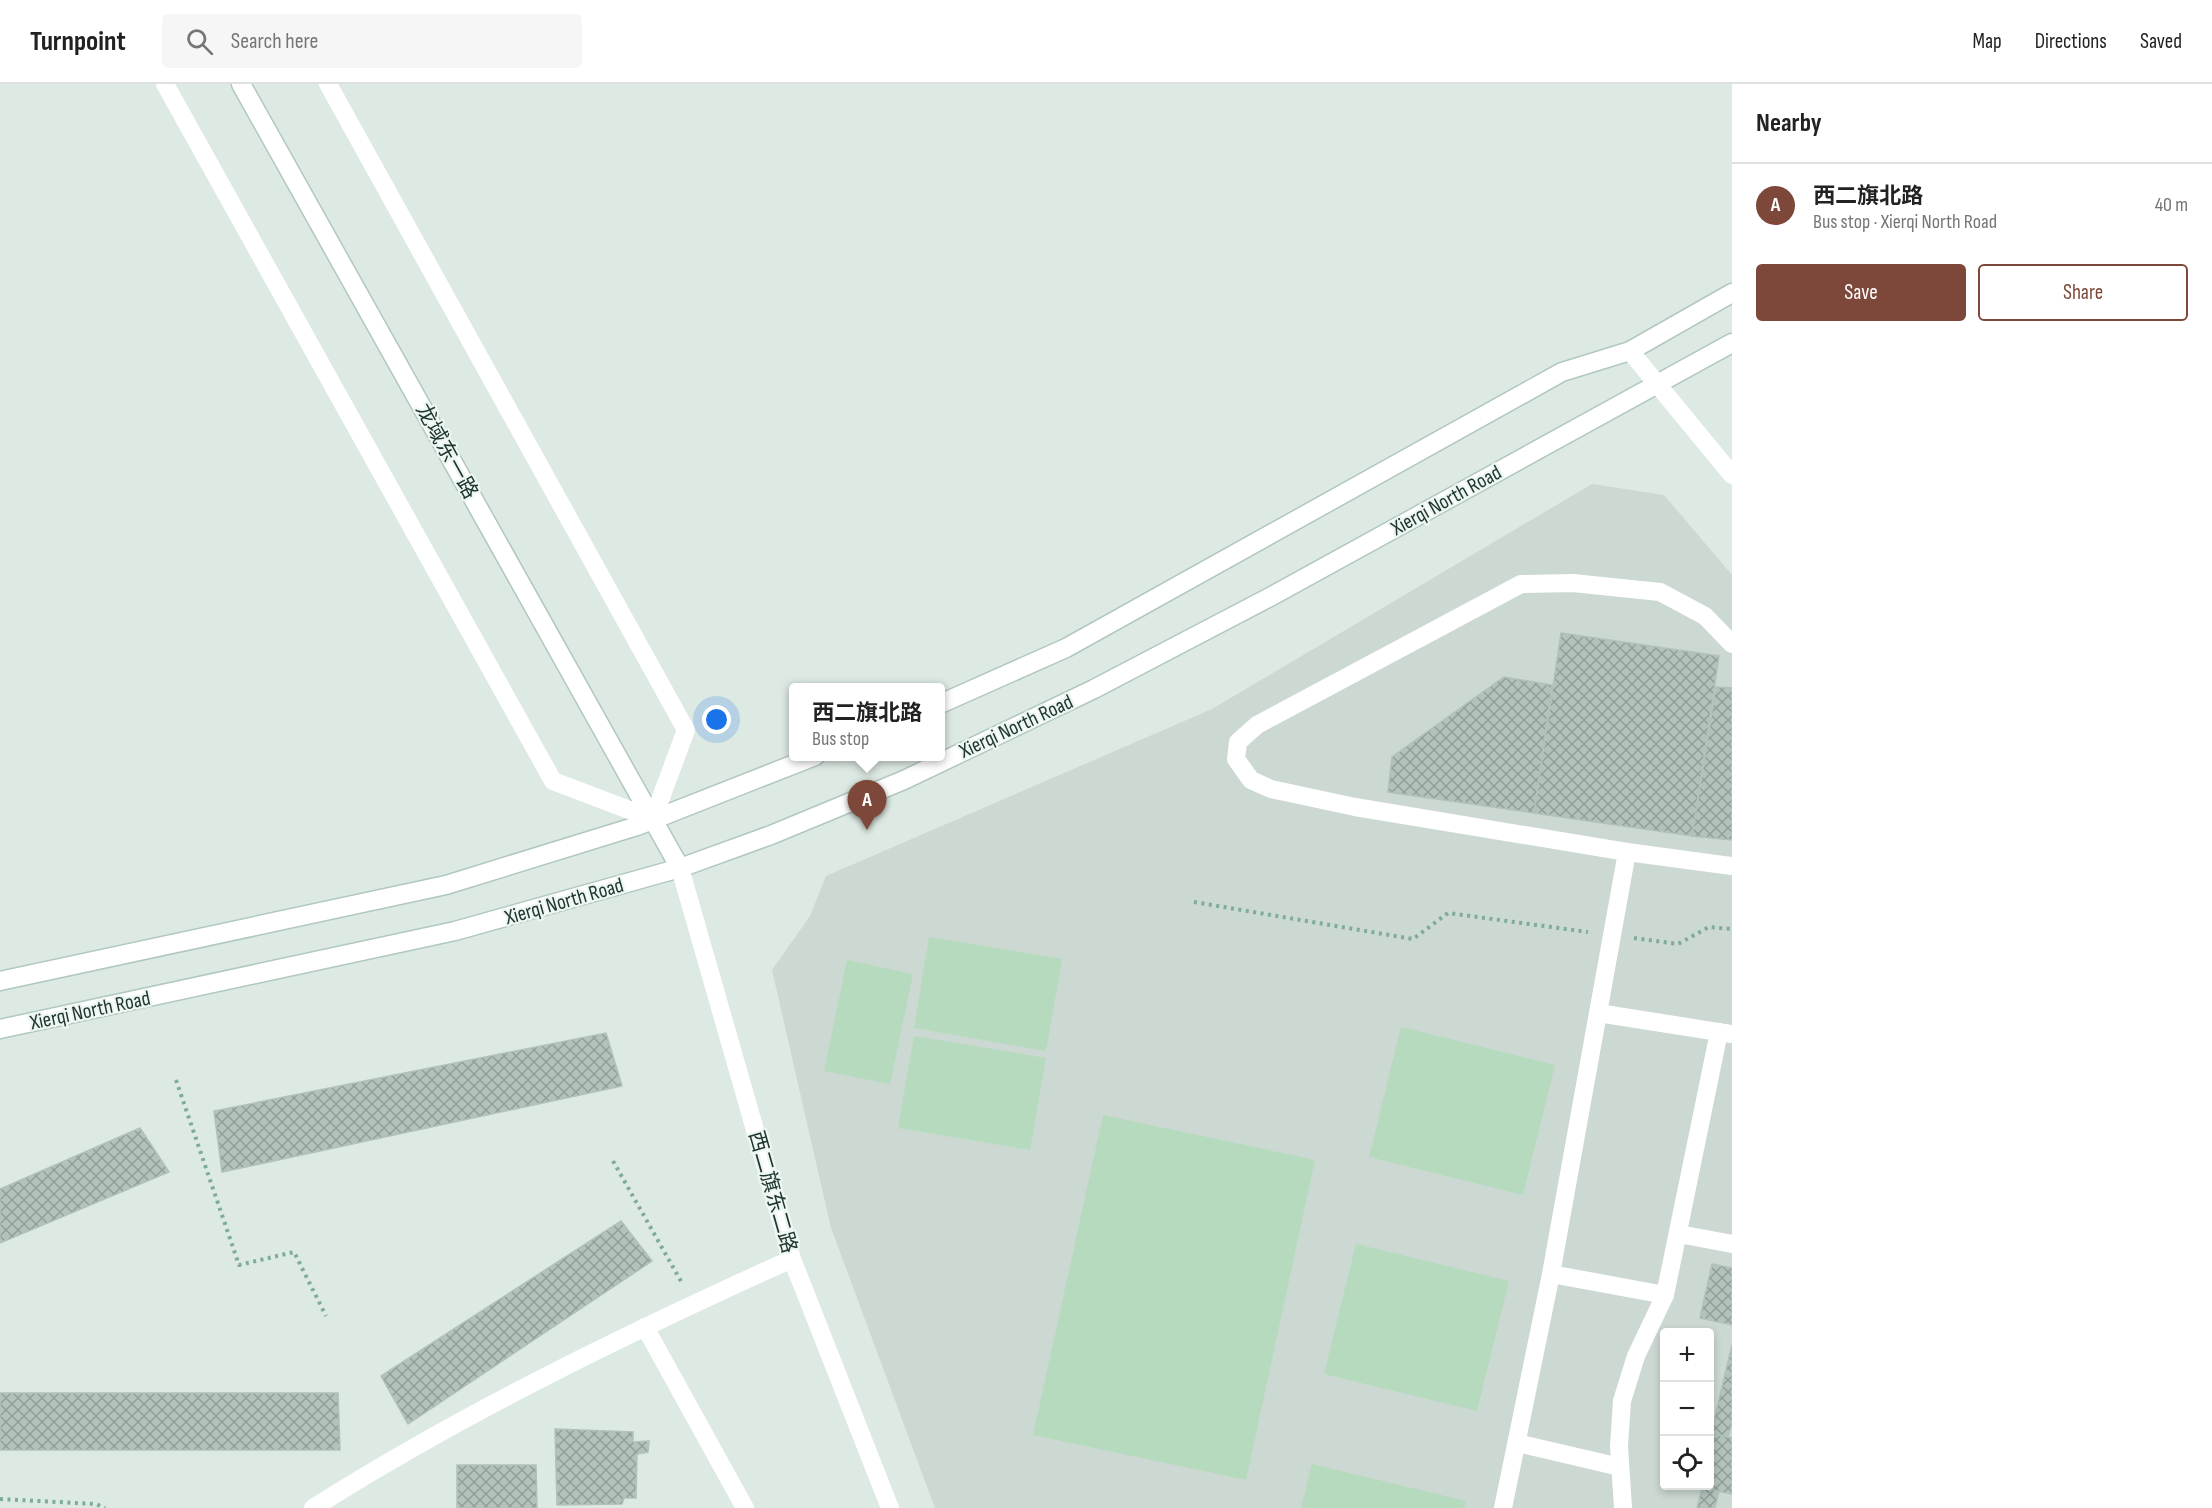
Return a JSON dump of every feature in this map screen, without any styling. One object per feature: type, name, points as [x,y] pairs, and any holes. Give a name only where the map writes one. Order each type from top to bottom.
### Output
[{"type":"street","points":[[165,84],[553,781],[653,819]]},
{"type":"street","name":"龙域东一路","points":[[241,84],[680,868]]},
{"type":"street","points":[[328,84],[686,730],[653,819]]},
{"type":"street","points":[[945,702],[1066,648],[1562,372],[1630,351],[1732,293]]},
{"type":"street","name":"Xierqi North Road","points":[[945,760],[1094,689],[1270,597],[1732,343]]},
{"type":"street","points":[[1630,351],[1732,475]]},
{"type":"street","points":[[1732,645],[1705,616],[1660,592],[1574,583],[1521,584],[1257,725],[1238,742],[1236,759],[1251,780],[1271,789],[1355,807],[1627,852],[1732,866]]},
{"type":"street","points":[[0,981],[446,885],[653,819],[802,761]]},
{"type":"street","name":"Xierqi North Road","points":[[0,1029],[455,931],[680,868],[771,835],[904,780],[944,761]]},
{"type":"street","points":[[1503,1508],[1551,1274],[1627,852]]},
{"type":"street","name":"西二旗东二路","points":[[680,868],[792,1259],[890,1508]]},
{"type":"street","points":[[1598,1013],[1726,1033],[1665,1296],[1645,1336],[1625,1388],[1620,1412],[1623,1508]]},
{"type":"street","points":[[1679,1234],[1732,1244]]},
{"type":"street","points":[[314,1508],[403,1452],[645,1327],[792,1259]]},
{"type":"street","points":[[1551,1274],[1665,1296]]},
{"type":"street","points":[[645,1327],[745,1508]]},
{"type":"street","points":[[1517,1443],[1620,1467]]},
{"type":"path","points":[[1194,902],[1413,939],[1449,913],[1678,944],[1709,927],[1732,929]]},
{"type":"path","points":[[176,1080],[239,1264],[294,1252],[326,1316]]},
{"type":"path","points":[[613,1161],[694,1304]]},
{"type":"path","points":[[0,1498],[96,1504],[105,1508]]},
{"type":"shaded area","points":[[1592,484],[1664,495],[1732,575],[1732,1508],[935,1508],[831,1228],[772,970],[810,916],[826,876],[1212,709]]},
{"type":"green space","points":[[929,937],[1062,959],[1046,1051],[914,1028]]},
{"type":"green space","points":[[847,960],[913,974],[890,1084],[824,1071]]},
{"type":"green space","points":[[1401,1027],[1555,1065],[1523,1195],[1369,1157]]},
{"type":"green space","points":[[914,1036],[1046,1058],[1030,1150],[898,1128]]},
{"type":"green space","points":[[1103,1115],[1315,1160],[1246,1480],[1033,1435]]},
{"type":"green space","points":[[1356,1244],[1509,1281],[1477,1411],[1324,1374]]},
{"type":"green space","points":[[1312,1464],[1466,1501],[1464,1508],[1301,1508]]},
{"type":"building","points":[[1561,633],[1719,656],[1692,836],[1534,813]]},
{"type":"building","points":[[1504,677],[1552,685],[1534,813],[1388,792],[1392,757]]},
{"type":"building","points":[[1716,687],[1732,688],[1732,840],[1692,836]]},
{"type":"building","points":[[606,1033],[622,1086],[222,1172],[214,1111]]},
{"type":"building","points":[[140,1128],[169,1172],[0,1243],[0,1189]]},
{"type":"building","points":[[621,1221],[652,1261],[408,1424],[381,1376]]},
{"type":"building","points":[[1712,1264],[1732,1268],[1732,1325],[1700,1318]]},
{"type":"building","points":[[1732,1345],[1732,1423],[1728,1437],[1714,1434],[1714,1420]]},
{"type":"building","points":[[0,1393],[338,1393],[340,1450],[0,1450]]},
{"type":"building","points":[[555,1429],[633,1432],[633,1442],[649,1441],[648,1452],[637,1454],[636,1498],[624,1498],[622,1504],[557,1505]]},
{"type":"building","points":[[1714,1434],[1732,1438],[1732,1494],[1712,1490],[1714,1490]]},
{"type":"building","points":[[457,1465],[536,1465],[537,1508],[457,1508]]},
{"type":"building","points":[[1702,1490],[1719,1491],[1715,1508],[1697,1508]]},
{"type":"place","name":"西二旗北路","points":[[867,830]]}]
